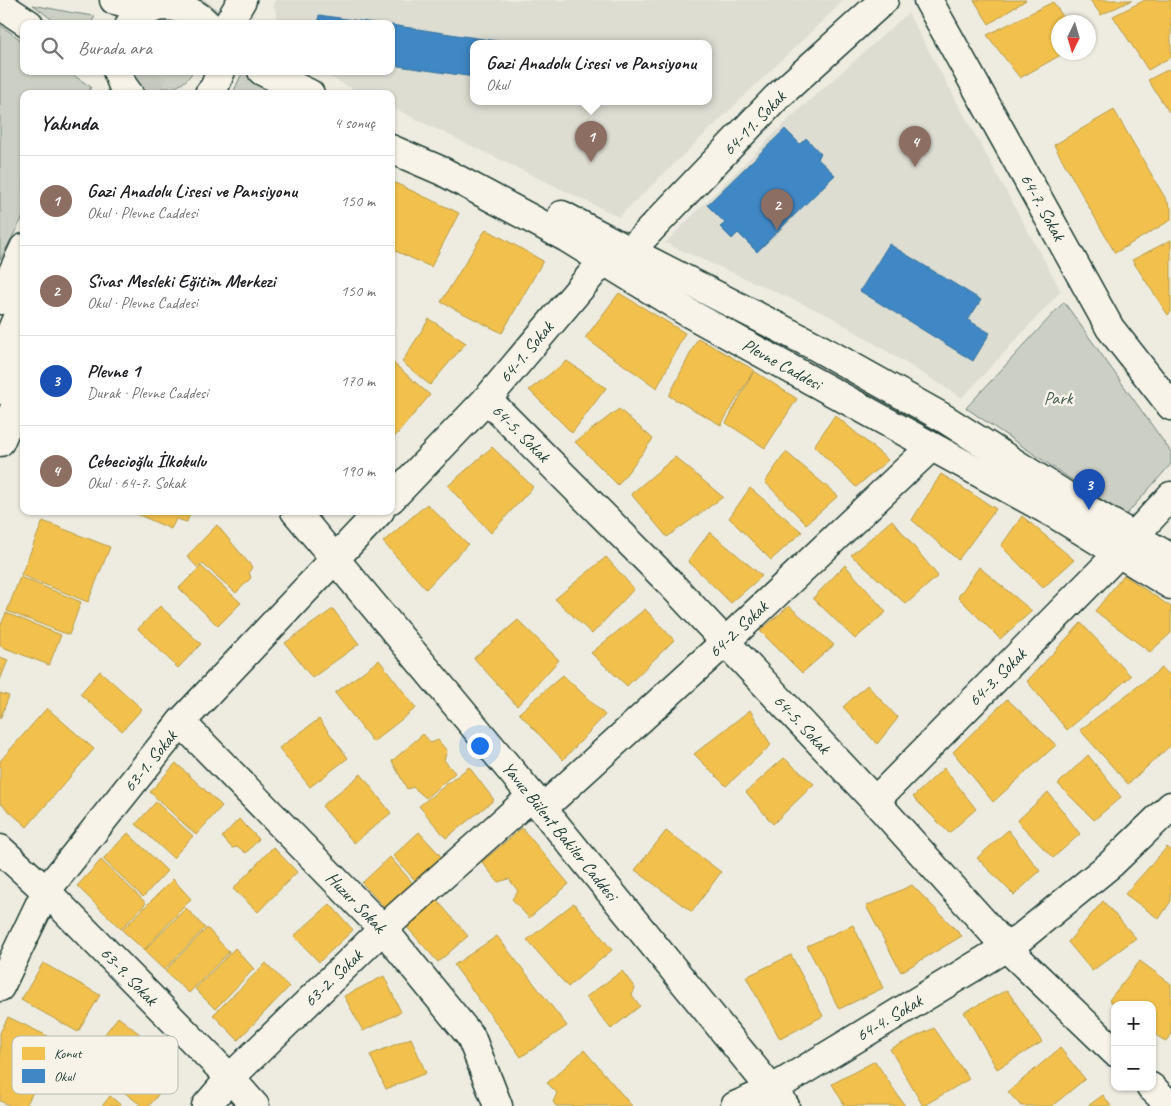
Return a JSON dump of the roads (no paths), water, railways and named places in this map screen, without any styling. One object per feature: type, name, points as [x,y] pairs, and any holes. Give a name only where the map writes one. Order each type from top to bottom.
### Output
[{"type":"street","points":[[114,0],[152,10],[176,7],[192,12],[202,20]]},
{"type":"street","points":[[230,20],[242,0]]},
{"type":"street","name":"64-11. Sokak","points":[[616,252],[776,98],[884,0]]},
{"type":"street","name":"64-7. Sokak","points":[[928,0],[1110,328],[1171,406]]},
{"type":"street","points":[[0,5],[23,20]]},
{"type":"street","points":[[107,90],[115,75]]},
{"type":"street","points":[[118,75],[125,90]]},
{"type":"street","points":[[212,90],[219,75]]},
{"type":"street","points":[[270,75],[302,90]]},
{"type":"street","name":"Plevne Caddesi","points":[[395,131],[465,162],[616,252],[815,346],[942,417],[1089,510],[1171,586]]},
{"type":"street","name":"Plevne Caddesi","points":[[395,151],[442,171],[567,238],[616,252],[687,312],[1058,516],[1127,544],[1171,558]]},
{"type":"street","name":"64-1. Sokak","points":[[395,495],[487,399],[616,252]]},
{"type":"street","points":[[0,300],[20,257]]},
{"type":"street","points":[[0,358],[20,310]]},
{"type":"street","points":[[0,390],[20,343]]},
{"type":"street","points":[[0,442],[20,395]]},
{"type":"street","name":"64-5. Sokak","points":[[487,399],[725,642],[875,801],[1006,947],[1111,1048]]},
{"type":"street","name":"64-2. Sokak","points":[[537,802],[725,642],[931,447]]},
{"type":"street","name":"64-3. Sokak","points":[[875,801],[1127,544],[1171,496]]},
{"type":"street","name":"Yavuz Bülent Bakiler Caddesi","points":[[298,515],[537,802],[778,1098]]},
{"type":"street","points":[[334,559],[376,515]]},
{"type":"street","name":"63-1. Sokak","points":[[0,987],[46,891],[181,722],[334,559]]},
{"type":"street","name":"Huzur Sokak","points":[[181,722],[383,929],[470,1037],[498,1106]]},
{"type":"street","name":"63-2. Sokak","points":[[206,1106],[230,1078],[383,929],[537,802]]},
{"type":"street","name":"64-4. Sokak","points":[[735,1106],[778,1098],[1018,940],[1111,864],[1171,807]]},
{"type":"street","name":"63-9. Sokak","points":[[0,849],[46,891],[230,1078],[255,1106]]},
{"type":"street","points":[[1155,1091],[1171,1106]]},
{"type":"tunnel","points":[[193,20],[208,0]]},
{"type":"tunnel","points":[[142,90],[153,75]]},
{"type":"place","name":"Gazi Anadolu Lisesi ve Pansiyonu","points":[[591,162]]},
{"type":"place","name":"Cebecioğlu İlkokulu","points":[[915,167]]},
{"type":"place","name":"Sivas Mesleki Eğitim Merkezi","points":[[777,230]]},
{"type":"place","name":"Plevne 1","points":[[1089,510]]},
{"type":"park label","name":"Park","points":[[1058,398]]}]
